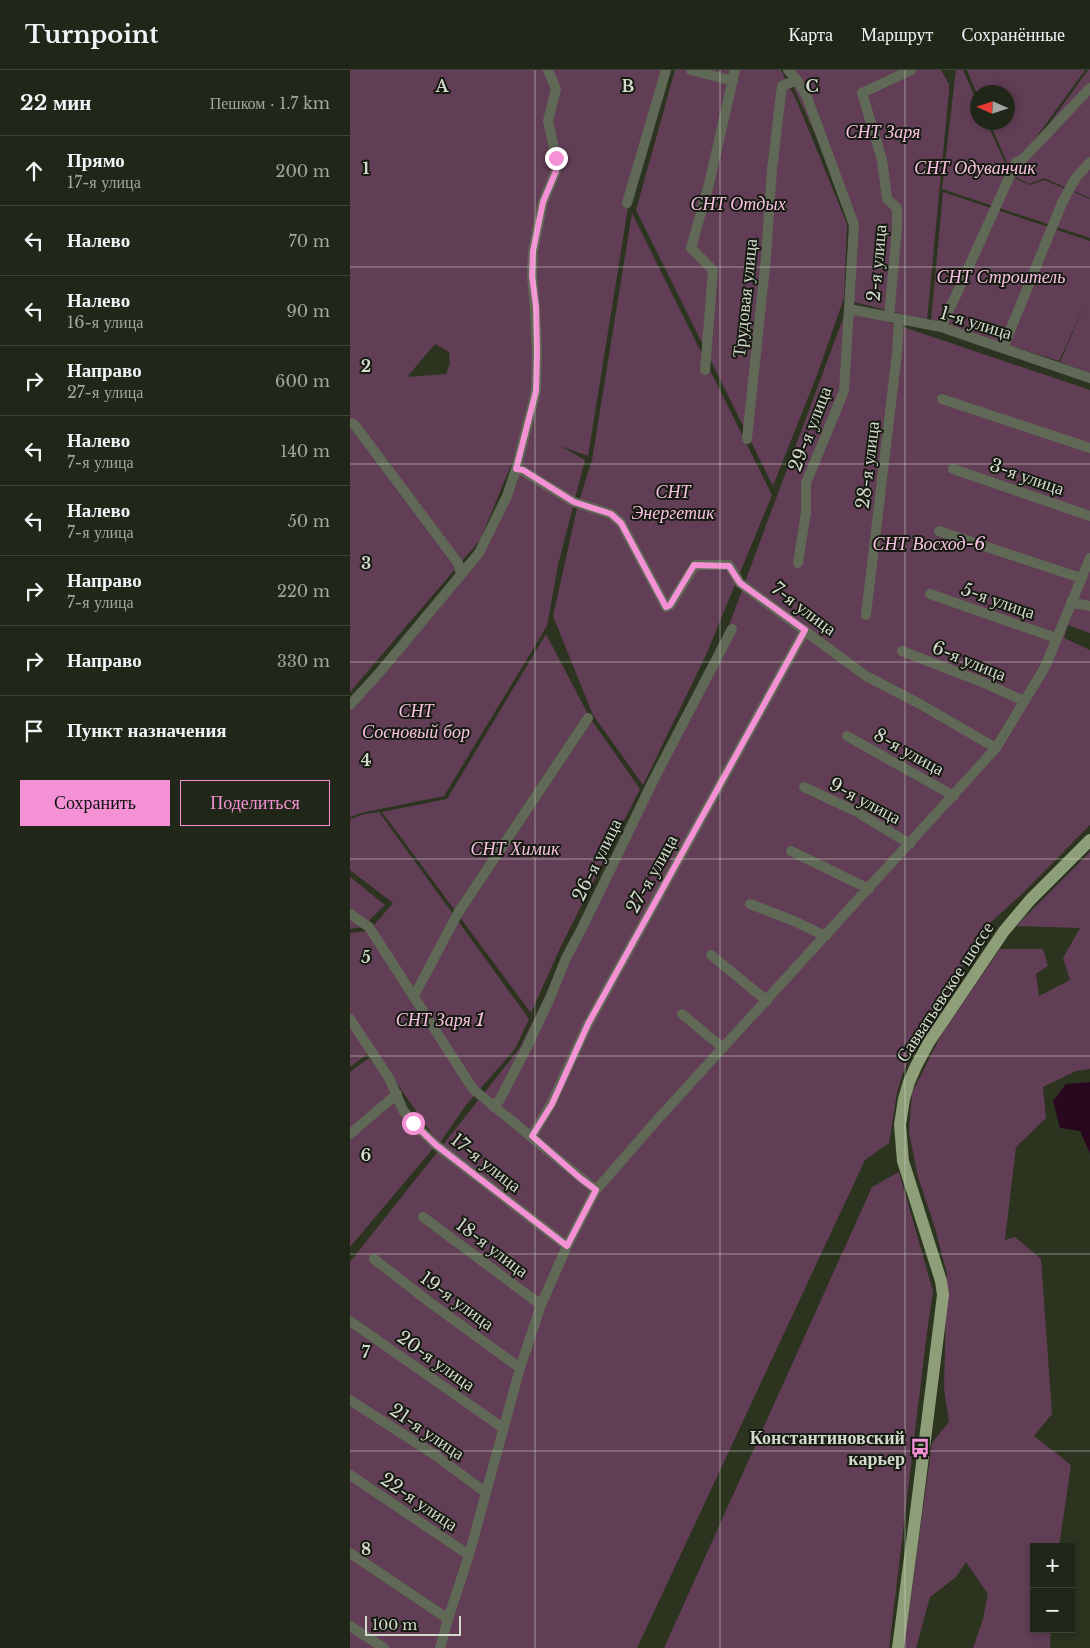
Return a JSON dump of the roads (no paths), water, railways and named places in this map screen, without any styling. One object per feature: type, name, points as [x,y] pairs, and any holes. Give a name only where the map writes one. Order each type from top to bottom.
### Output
[{"type":"main road","name":"Савватьевское шоссе","points":[[898,1648],[943,1295],[941,1281],[904,1167],[900,1143],[902,1108],[909,1082],[920,1058],[974,973],[1016,916],[1090,840]]},
{"type":"street","points":[[350,705],[380,672],[479,553],[507,496],[516,469],[536,391],[537,353],[536,307],[532,276],[533,251],[543,202],[556,171],[556,158],[548,121],[556,90],[548,70]]},
{"type":"street","points":[[627,203],[666,70]]},
{"type":"street","points":[[691,70],[734,75],[709,184],[691,248],[713,270],[705,370]]},
{"type":"street","name":"29-я улица","points":[[788,70],[797,80],[807,97],[854,225],[844,390],[806,483],[806,512],[798,563]]},
{"type":"street","name":"2-я улица","points":[[894,318],[897,208],[887,199],[882,160],[862,93],[911,70]]},
{"type":"street","name":"Трудовая улица","points":[[747,439],[766,257],[772,169],[782,86],[797,80]]},
{"type":"street","points":[[941,327],[1016,162],[1022,160],[1090,88]]},
{"type":"street","points":[[1003,348],[1062,203],[1075,179],[1090,162]]},
{"type":"street","name":"1-я улица","points":[[849,308],[941,327],[1090,378]]},
{"type":"street","name":"28-я улица","points":[[866,615],[897,353],[894,318]]},
{"type":"street","points":[[942,399],[1090,448]]},
{"type":"street","points":[[350,423],[354,424],[458,563],[461,574]]},
{"type":"street","name":"7-я улица","points":[[516,469],[523,470],[574,502],[611,514],[621,523],[666,607],[670,605],[694,565],[729,566],[740,583],[866,676],[920,704],[996,748]]},
{"type":"street","name":"3-я улица","points":[[953,469],[1090,516]]},
{"type":"street","points":[[940,531],[1081,578]]},
{"type":"street","points":[[440,1648],[469,1555],[520,1368],[542,1305],[567,1246],[596,1190],[996,748],[1044,667],[1090,558]]},
{"type":"street","name":"5-я улица","points":[[930,594],[1056,638]]},
{"type":"street","points":[[1071,602],[1090,606]]},
{"type":"street","name":"26-я улица","points":[[494,1107],[526,1049],[566,958],[653,781],[732,629]]},
{"type":"street","name":"27-я улица","points":[[532,1136],[552,1104],[588,1024],[805,630]]},
{"type":"street","name":"6-я улица","points":[[902,651],[982,682],[1024,702]]},
{"type":"street","points":[[414,996],[458,912],[588,718]]},
{"type":"street","name":"8-я улица","points":[[847,736],[954,796]]},
{"type":"street","name":"9-я улица","points":[[804,787],[857,812],[910,844]]},
{"type":"street","points":[[791,851],[869,889]]},
{"type":"street","points":[[750,904],[827,935]]},
{"type":"street","points":[[350,914],[368,927],[473,1089],[596,1190]]},
{"type":"street","points":[[711,955],[767,1001]]},
{"type":"street","points":[[682,1014],[723,1048]]},
{"type":"street","name":"17-я улица","points":[[350,1019],[389,1078],[403,1110],[413,1123],[436,1145],[567,1246]]},
{"type":"street","points":[[350,1134],[397,1094]]},
{"type":"street","name":"18-я улица","points":[[423,1217],[542,1305]]},
{"type":"street","name":"19-я улица","points":[[374,1259],[520,1368]]},
{"type":"street","name":"20-я улица","points":[[350,1321],[503,1428]]},
{"type":"street","name":"21-я улица","points":[[350,1400],[435,1455],[485,1492]]},
{"type":"street","name":"22-я улица","points":[[350,1475],[469,1555]]},
{"type":"street","points":[[350,1553],[448,1619]]},
{"type":"street","points":[[350,1626],[384,1648]]},
{"type":"place","name":"Константиновский карьер","points":[[920,1448]]},
{"type":"park label","name":"СНТ Заря","points":[[883,132]]},
{"type":"park label","name":"СНТ Одуванчик","points":[[975,168]]},
{"type":"park label","name":"СНТ Отдых","points":[[738,204]]},
{"type":"park label","name":"СНТ Строитель","points":[[1001,277]]},
{"type":"park label","name":"СНТ Энергетик","points":[[673,502]]},
{"type":"park label","name":"СНТ Восход-6","points":[[929,544]]},
{"type":"park label","name":"СНТ Сосновый бор","points":[[416,721]]},
{"type":"park label","name":"СНТ Химик","points":[[515,849]]},
{"type":"park label","name":"СНТ Заря 1","points":[[440,1020]]}]
